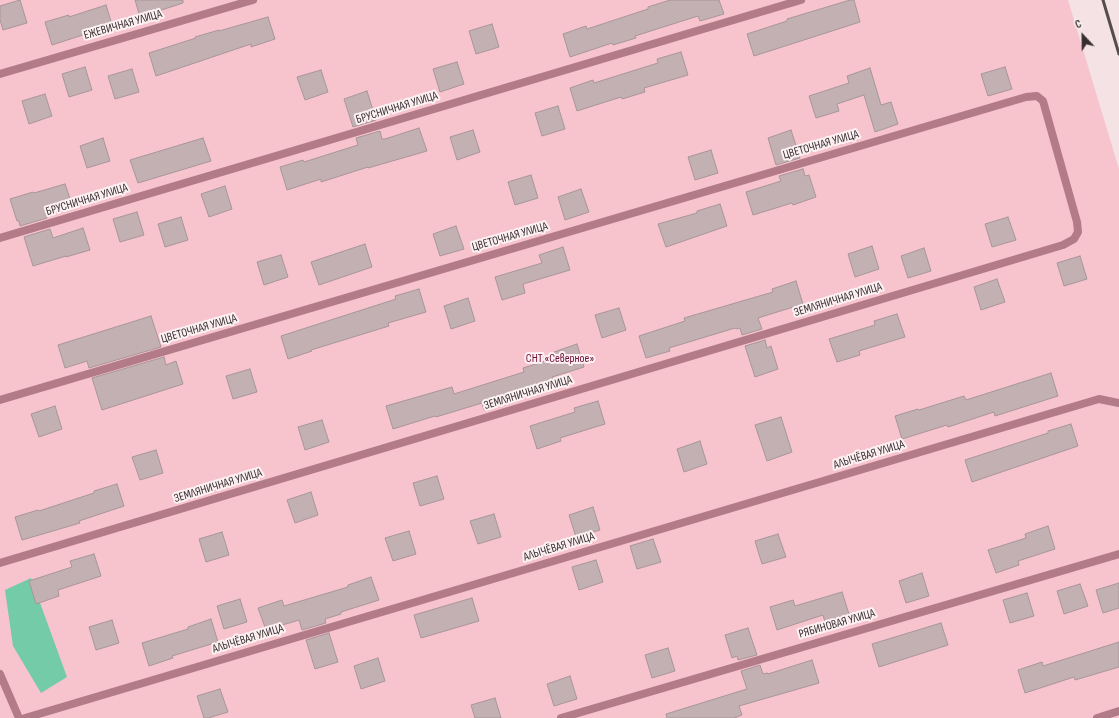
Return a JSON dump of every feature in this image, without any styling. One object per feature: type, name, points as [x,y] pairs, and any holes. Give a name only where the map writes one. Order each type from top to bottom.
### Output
[{"type":"street","name":"ЕЖЕВИЧНАЯ УЛИЦА","points":[[0,74],[253,0]]},
{"type":"street","name":"БРУСНИЧНАЯ УЛИЦА","points":[[0,238],[801,0]]},
{"type":"street","name":"ЦВЕТОЧНАЯ УЛИЦА","points":[[0,400],[1026,97],[1037,96],[1043,101],[1077,222],[1078,232],[1074,239],[1063,245]]},
{"type":"street","name":"ЗЕМЛЯНИЧНАЯ УЛИЦА","points":[[0,563],[1063,245]]},
{"type":"street","name":"АЛЫЧЁВАЯ УЛИЦА","points":[[25,718],[1099,399],[1119,403]]},
{"type":"street","name":"РЯБИНОВАЯ УЛИЦА","points":[[561,718],[1119,554]]},
{"type":"street","points":[[0,674],[19,718]]},
{"type":"street","points":[[1097,718],[1119,711]]},
{"type":"green space","name":"СНТ «Северное»","points":[[0,0],[1068,0],[1119,169],[1119,718],[0,718]]},
{"type":"shaded area","points":[[31,578],[67,677],[41,693],[13,646],[5,590]]},
{"type":"building","points":[[20,0],[27,23],[3,30],[0,20],[0,6]]},
{"type":"building","points":[[135,0],[183,0],[183,3],[140,17]]},
{"type":"building","points":[[670,0],[719,0],[724,14],[700,21],[698,16],[635,36],[636,38],[613,45],[612,43],[570,57],[563,34],[586,26],[587,29],[648,9],[648,7]]},
{"type":"building","points":[[854,0],[860,22],[754,56],[747,34],[787,21],[787,19]]},
{"type":"building","points":[[106,5],[113,28],[90,35],[89,33],[52,45],[45,22],[69,15],[69,17]]},
{"type":"building","points":[[268,17],[275,39],[251,47],[251,44],[156,76],[149,53],[196,38],[195,37]]},
{"type":"building","points":[[492,24],[499,47],[476,54],[469,31]]},
{"type":"building","points":[[681,52],[688,75],[644,88],[645,92],[622,99],[621,97],[577,111],[570,88],[593,80],[594,83],[658,63],[657,59]]},
{"type":"building","points":[[457,62],[464,84],[440,92],[433,69]]},
{"type":"building","points":[[85,67],[92,90],[69,97],[62,74]]},
{"type":"building","points":[[1005,67],[1012,89],[988,96],[981,74]]},
{"type":"building","points":[[870,68],[881,105],[891,102],[898,124],[875,132],[864,95],[837,104],[839,111],[816,118],[809,96],[849,83],[847,76]]},
{"type":"building","points":[[132,69],[139,92],[115,99],[108,76]]},
{"type":"building","points":[[321,70],[328,92],[305,100],[297,77]]},
{"type":"building","points":[[367,91],[376,120],[353,127],[344,99]]},
{"type":"building","points":[[45,94],[52,116],[29,124],[22,101]]},
{"type":"building","points":[[558,106],[565,129],[542,136],[535,113]]},
{"type":"building","points":[[419,128],[427,151],[368,167],[321,182],[321,179],[287,190],[280,167],[303,160],[304,162],[358,145],[356,138],[380,131],[382,139],[385,139]]},
{"type":"building","points":[[473,130],[480,152],[457,160],[450,137]]},
{"type":"building","points":[[791,130],[800,158],[776,165],[768,138]]},
{"type":"building","points":[[103,138],[110,161],[87,168],[80,146]]},
{"type":"building","points":[[203,138],[211,161],[138,183],[130,160]]},
{"type":"building","points":[[711,150],[718,173],[695,180],[688,157]]},
{"type":"building","points":[[803,169],[805,176],[809,175],[816,197],[793,205],[792,203],[753,215],[746,192],[781,181],[779,176]]},
{"type":"building","points":[[531,175],[538,198],[515,205],[508,182]]},
{"type":"building","points":[[65,184],[72,204],[45,213],[47,218],[20,226],[10,199]]},
{"type":"building","points":[[225,186],[232,209],[209,217],[201,194]]},
{"type":"building","points":[[581,189],[589,212],[565,220],[558,197]]},
{"type":"building","points":[[720,204],[727,226],[666,247],[658,224],[697,213],[697,211]]},
{"type":"building","points":[[137,212],[144,235],[120,242],[113,219]]},
{"type":"building","points":[[181,217],[188,240],[165,247],[158,224]]},
{"type":"building","points":[[1008,217],[1016,240],[992,247],[985,224]]},
{"type":"building","points":[[456,226],[464,249],[440,256],[433,234]]},
{"type":"building","points":[[83,228],[90,250],[33,266],[24,237],[50,229],[53,238]]},
{"type":"building","points":[[365,244],[372,267],[319,285],[311,262]]},
{"type":"building","points":[[872,246],[879,269],[855,277],[848,254]]},
{"type":"building","points":[[563,247],[570,270],[523,284],[525,293],[502,300],[495,277],[542,263],[539,255]]},
{"type":"building","points":[[924,248],[931,271],[908,278],[901,256]]},
{"type":"building","points":[[281,255],[288,277],[264,285],[257,262]]},
{"type":"building","points":[[1080,256],[1087,279],[1064,286],[1057,263]]},
{"type":"building","points":[[997,279],[1005,302],[981,310],[974,287]]},
{"type":"building","points":[[796,281],[803,304],[758,318],[762,329],[742,335],[740,328],[735,328],[669,348],[670,351],[646,358],[639,336],[685,321],[684,318],[773,292],[772,289]]},
{"type":"building","points":[[419,289],[426,312],[388,323],[389,326],[311,350],[312,351],[288,359],[281,336],[396,299],[395,296]]},
{"type":"building","points":[[468,298],[475,321],[451,329],[444,306]]},
{"type":"building","points":[[619,308],[626,330],[602,338],[595,315]]},
{"type":"building","points":[[897,314],[905,337],[859,351],[860,355],[837,362],[829,339],[875,325],[874,321]]},
{"type":"building","points":[[151,316],[161,347],[89,368],[87,361],[65,368],[58,345]]},
{"type":"building","points":[[765,340],[767,348],[771,346],[778,369],[755,377],[745,346]]},
{"type":"building","points":[[577,344],[584,367],[552,377],[554,383],[506,398],[507,402],[484,410],[482,403],[393,429],[386,406],[452,387],[454,394],[524,372],[523,368],[555,358],[554,352]]},
{"type":"building","points":[[164,357],[166,365],[176,361],[183,384],[102,410],[92,378]]},
{"type":"building","points":[[250,369],[257,392],[233,399],[226,376]]},
{"type":"building","points":[[1051,373],[1058,396],[995,416],[994,412],[948,427],[947,425],[902,439],[895,416],[964,396],[966,400]]},
{"type":"building","points":[[598,401],[605,424],[560,438],[561,441],[537,449],[530,426],[575,412],[574,408]]},
{"type":"building","points":[[55,406],[62,429],[39,437],[31,414]]},
{"type":"building","points":[[781,417],[792,452],[767,461],[755,425]]},
{"type":"building","points":[[322,420],[329,442],[305,450],[298,427]]},
{"type":"building","points":[[1071,424],[1078,446],[972,482],[965,460]]},
{"type":"building","points":[[700,441],[707,464],[684,472],[677,449]]},
{"type":"building","points":[[156,450],[163,473],[140,480],[132,457]]},
{"type":"building","points":[[437,476],[444,499],[420,506],[413,483]]},
{"type":"building","points":[[117,484],[124,506],[79,521],[80,523],[22,540],[15,517],[38,510],[39,511]]},
{"type":"building","points":[[311,492],[318,515],[295,523],[287,500]]},
{"type":"building","points":[[593,507],[600,530],[576,537],[569,515]]},
{"type":"building","points":[[494,514],[501,537],[478,544],[470,521]]},
{"type":"building","points":[[1048,526],[1055,549],[1018,561],[1019,565],[996,573],[988,550],[1026,538],[1025,534]]},
{"type":"building","points":[[409,531],[416,554],[393,561],[385,538]]},
{"type":"building","points":[[222,532],[229,555],[206,562],[199,539]]},
{"type":"building","points":[[778,534],[786,557],[762,564],[755,541]]},
{"type":"building","points":[[653,539],[661,562],[637,569],[630,546]]},
{"type":"building","points":[[94,554],[101,576],[58,590],[59,596],[36,604],[29,581],[72,567],[70,561]]},
{"type":"building","points":[[596,560],[603,582],[579,590],[572,567]]},
{"type":"building","points":[[922,573],[929,596],[906,603],[899,581]]},
{"type":"building","points":[[371,577],[379,600],[341,612],[341,614],[325,619],[326,623],[302,630],[299,620],[266,630],[258,608],[282,600],[284,606],[348,587],[348,585]]},
{"type":"building","points":[[1119,583],[1119,608],[1103,613],[1096,590]]},
{"type":"building","points":[[1080,584],[1088,606],[1064,614],[1057,591]]},
{"type":"building","points":[[842,592],[849,614],[825,622],[823,615],[777,630],[770,607],[793,600],[795,606]]},
{"type":"building","points":[[1027,593],[1034,616],[1010,623],[1003,600]]},
{"type":"building","points":[[472,598],[479,621],[421,638],[414,615]]},
{"type":"building","points":[[240,599],[247,622],[224,629],[217,606]]},
{"type":"building","points":[[211,619],[218,642],[172,656],[173,658],[149,666],[142,643],[188,629],[188,627]]},
{"type":"building","points":[[112,620],[119,643],[96,650],[89,627]]},
{"type":"building","points":[[941,623],[948,645],[879,667],[872,644]]},
{"type":"building","points":[[748,628],[757,655],[738,660],[737,656],[732,658],[725,635]]},
{"type":"building","points":[[329,633],[338,662],[315,669],[306,640]]},
{"type":"building","points":[[1119,642],[1119,667],[1075,680],[1074,677],[1025,693],[1018,670],[1042,662],[1043,666]]},
{"type":"building","points":[[668,648],[675,671],[652,678],[645,655]]},
{"type":"building","points":[[378,658],[385,681],[361,689],[354,666]]},
{"type":"building","points":[[812,660],[819,683],[739,706],[742,715],[734,718],[667,718],[666,714],[747,689],[741,671],[760,665],[763,674],[768,674]]},
{"type":"building","points":[[570,676],[577,699],[554,706],[547,684]]},
{"type":"building","points":[[220,689],[228,712],[204,718],[197,696]]},
{"type":"building","points":[[495,698],[501,718],[475,718],[471,705]]},
{"type":"railway","points":[[1103,0],[1119,54]]}]
